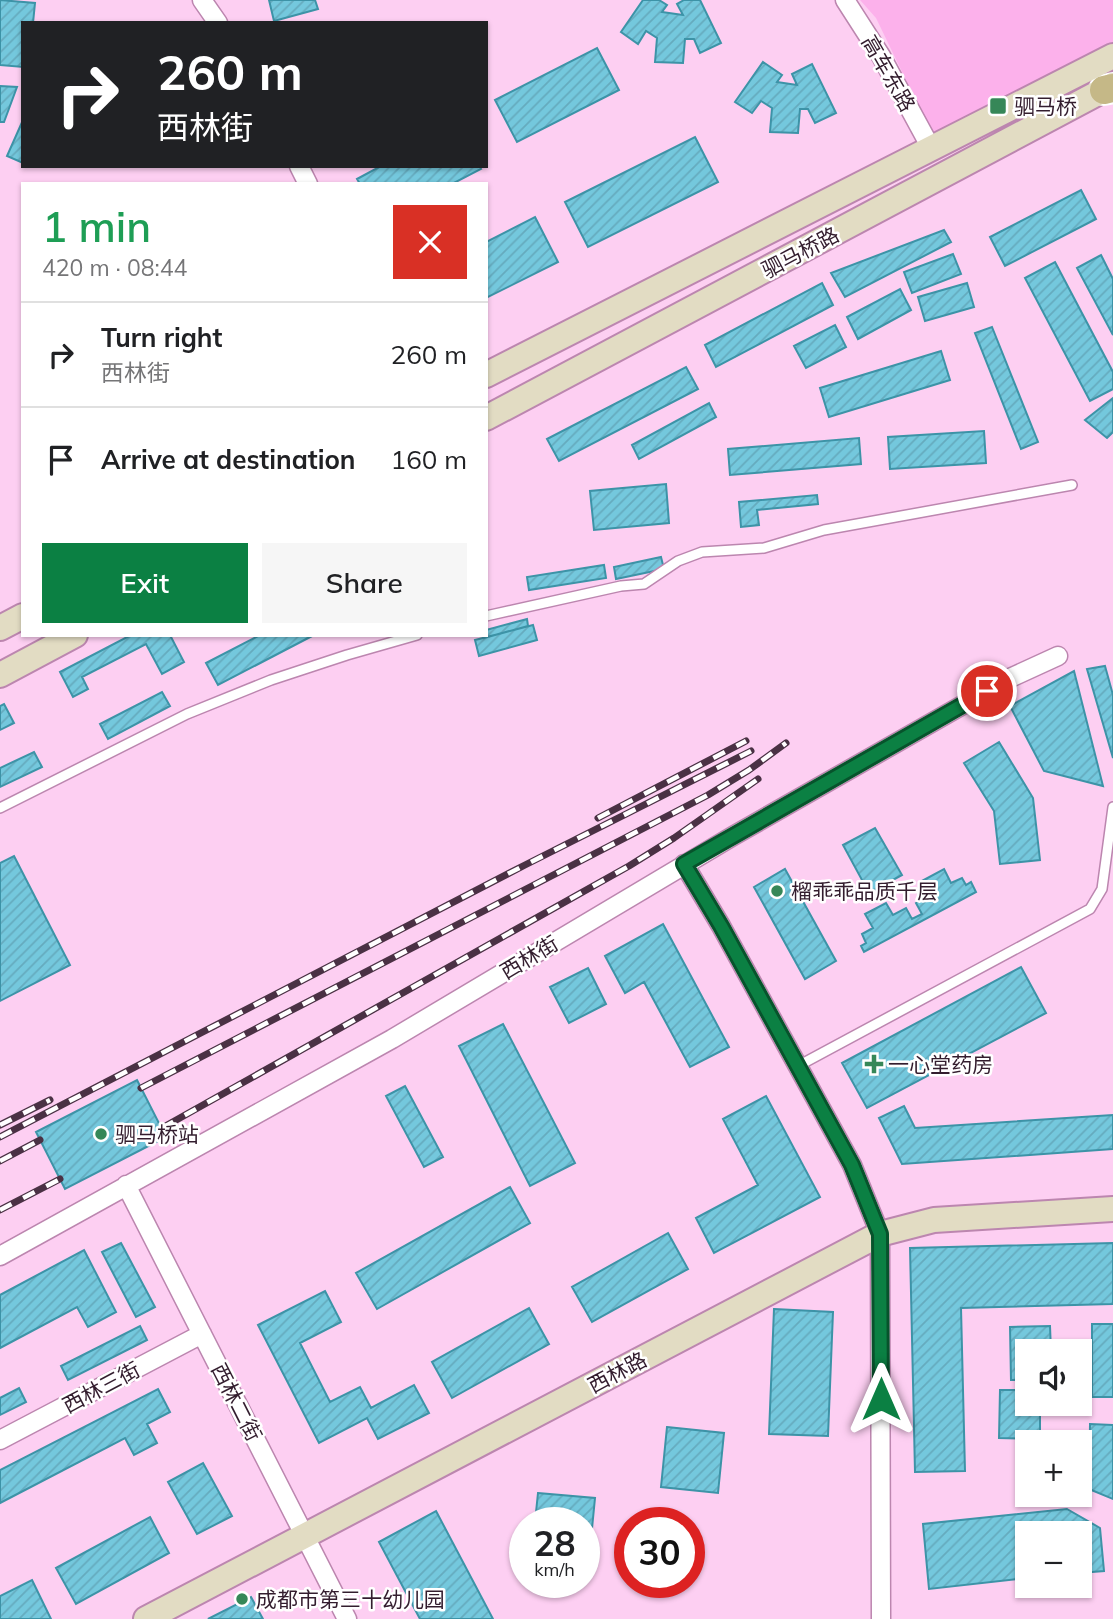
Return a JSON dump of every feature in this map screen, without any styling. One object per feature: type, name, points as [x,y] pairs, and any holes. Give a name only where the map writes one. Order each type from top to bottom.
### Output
[{"type":"main road","name":"驷马桥路","points":[[488,374],[1113,56]]},
{"type":"main road","name":"驷马桥路","points":[[488,417],[1110,88]]},
{"type":"main road","points":[[0,628],[21,617]]},
{"type":"main road","points":[[0,675],[71,637]]},
{"type":"main road","name":"西林路","points":[[146,1619],[880,1234],[934,1220],[1113,1209]]},
{"type":"street","points":[[202,0],[217,21]]},
{"type":"street","name":"高车东路","points":[[845,0],[881,55],[930,148]]},
{"type":"street","name":"西林街","points":[[0,1256],[392,1039],[684,864],[1010,678],[1058,656]]},
{"type":"street","points":[[684,864],[852,1165],[880,1234],[881,1619]]},
{"type":"street","name":"西林二街","points":[[126,1185],[347,1619]]},
{"type":"street","name":"西林三街","points":[[0,1440],[202,1334]]},
{"type":"lane","points":[[488,616],[621,586],[644,584],[678,561],[702,552],[764,548],[838,527],[1072,485]]},
{"type":"lane","points":[[0,808],[187,714],[271,680],[409,637]]},
{"type":"lane","points":[[798,1066],[1090,909],[1102,888],[1113,807]]},
{"type":"shaded area","points":[[860,0],[1113,0],[1113,44],[933,136],[876,18]]},
{"type":"building","points":[[0,0],[35,3],[33,21],[21,21],[21,67],[0,65]]},
{"type":"building","points":[[269,0],[315,0],[318,9],[274,21]]},
{"type":"building","points":[[643,0],[659,0],[667,5],[662,12],[683,15],[677,4],[684,0],[700,0],[721,43],[700,53],[694,39],[685,39],[683,63],[655,62],[657,38],[646,31],[638,44],[621,32]]},
{"type":"building","points":[[597,48],[619,90],[517,142],[495,100]]},
{"type":"building","points":[[763,62],[782,75],[777,82],[797,85],[792,74],[812,64],[836,113],[815,123],[808,109],[800,109],[798,133],[770,132],[772,108],[761,101],[752,113],[735,102]]},
{"type":"building","points":[[0,86],[17,87],[4,122],[0,122]]},
{"type":"building","points":[[21,124],[21,162],[7,156]]},
{"type":"building","points":[[695,137],[718,182],[588,247],[565,202]]},
{"type":"building","points":[[377,168],[481,169],[456,182],[359,182],[357,179]]},
{"type":"building","points":[[1081,190],[1096,219],[1005,266],[990,237]]},
{"type":"building","points":[[535,217],[558,262],[488,297],[488,241]]},
{"type":"building","points":[[944,230],[951,242],[845,297],[831,273]]},
{"type":"building","points":[[953,254],[961,274],[912,293],[904,272]]},
{"type":"building","points":[[1101,255],[1113,279],[1113,335],[1077,268]]},
{"type":"building","points":[[1055,262],[1113,372],[1113,389],[1090,401],[1025,278]]},
{"type":"building","points":[[822,283],[833,305],[716,367],[705,345]]},
{"type":"building","points":[[967,283],[974,307],[925,321],[918,297]]},
{"type":"building","points":[[900,289],[911,310],[858,339],[847,317]]},
{"type":"building","points":[[835,325],[846,347],[806,368],[794,346]]},
{"type":"building","points":[[992,327],[1038,442],[1021,449],[975,333]]},
{"type":"building","points":[[941,351],[950,380],[829,417],[820,388]]},
{"type":"building","points":[[686,367],[698,389],[559,461],[547,439]]},
{"type":"building","points":[[1113,398],[1113,432],[1107,438],[1085,420]]},
{"type":"building","points":[[709,403],[716,417],[639,459],[632,445]]},
{"type":"building","points":[[984,431],[986,463],[890,469],[888,437]]},
{"type":"building","points":[[859,438],[861,464],[730,475],[728,449]]},
{"type":"building","points":[[666,484],[669,523],[594,530],[590,491]]},
{"type":"building","points":[[817,495],[818,504],[757,510],[759,525],[741,527],[739,502]]},
{"type":"building","points":[[661,557],[664,569],[616,579],[614,567]]},
{"type":"building","points":[[604,565],[606,578],[529,590],[527,577]]},
{"type":"building","points":[[527,619],[528,626],[488,637],[488,629]]},
{"type":"building","points":[[533,625],[537,640],[479,656],[475,640]]},
{"type":"building","points":[[127,637],[171,637],[184,662],[162,674],[146,644],[82,677],[88,689],[73,697],[60,672]]},
{"type":"building","points":[[256,637],[310,637],[218,685],[206,663]]},
{"type":"building","points":[[1105,666],[1113,695],[1113,758],[1087,669]]},
{"type":"building","points":[[1074,671],[1103,786],[1044,771],[1010,706]]},
{"type":"building","points":[[162,692],[170,706],[108,739],[100,724]]},
{"type":"building","points":[[4,704],[14,723],[0,730],[0,706]]},
{"type":"building","points":[[999,742],[1033,798],[1040,860],[1000,864],[994,811],[964,763]]},
{"type":"building","points":[[34,752],[42,767],[0,787],[0,768]]},
{"type":"building","points":[[875,828],[902,875],[869,893],[843,845]]},
{"type":"building","points":[[14,856],[70,965],[0,1001],[0,863]]},
{"type":"building","points":[[785,869],[836,961],[805,979],[754,887]]},
{"type":"building","points":[[944,869],[951,883],[962,878],[966,885],[971,882],[976,892],[864,952],[861,946],[866,943],[862,934],[873,928],[865,914],[886,903],[893,915],[906,908],[912,919],[922,914],[916,903],[927,896],[920,882]]},
{"type":"building","points":[[663,924],[729,1047],[690,1067],[644,982],[625,993],[605,956]]},
{"type":"building","points":[[1021,967],[1046,1013],[867,1108],[842,1063]]},
{"type":"building","points":[[588,968],[606,1004],[569,1023],[550,987]]},
{"type":"building","points":[[503,1024],[575,1163],[530,1186],[459,1046]]},
{"type":"building","name":"驷马桥站","points":[[137,1080],[166,1137],[65,1189],[36,1132]]},
{"type":"building","points":[[405,1086],[443,1157],[424,1167],[386,1096]]},
{"type":"building","points":[[766,1096],[820,1197],[714,1253],[696,1218],[758,1185],[723,1119]]},
{"type":"building","points":[[904,1106],[915,1128],[1113,1115],[1113,1149],[902,1164],[879,1118]]},
{"type":"building","points":[[510,1187],[530,1223],[377,1309],[356,1273]]},
{"type":"building","points":[[668,1233],[688,1269],[592,1322],[572,1287]]},
{"type":"building","points":[[121,1243],[155,1307],[136,1317],[102,1252]]},
{"type":"building","points":[[1113,1243],[1113,1304],[961,1308],[965,1471],[915,1472],[910,1248]]},
{"type":"building","points":[[84,1250],[116,1312],[88,1327],[77,1307],[0,1348],[0,1295]]},
{"type":"building","points":[[325,1291],[341,1322],[300,1343],[330,1402],[360,1387],[371,1408],[414,1385],[429,1413],[378,1439],[367,1418],[319,1443],[258,1325]]},
{"type":"building","points":[[529,1308],[549,1344],[452,1398],[432,1362]]},
{"type":"building","points":[[774,1309],[833,1312],[828,1436],[769,1434]]},
{"type":"building","points":[[1092,1324],[1113,1324],[1113,1397],[1092,1397]]},
{"type":"building","points":[[140,1326],[147,1340],[68,1380],[61,1366]]},
{"type":"building","points":[[1050,1326],[1051,1339],[1015,1339],[1015,1380],[1011,1380],[1010,1327]]},
{"type":"building","points":[[19,1388],[26,1402],[0,1415],[0,1398]]},
{"type":"building","points":[[158,1389],[170,1412],[147,1424],[157,1443],[134,1455],[125,1438],[0,1503],[0,1470]]},
{"type":"building","points":[[1000,1390],[1015,1390],[1015,1416],[1040,1416],[1040,1430],[1015,1430],[1015,1438],[999,1438]]},
{"type":"building","points":[[1090,1424],[1113,1425],[1113,1499],[1092,1490]]},
{"type":"building","points":[[667,1427],[724,1433],[718,1493],[661,1487]]},
{"type":"building","points":[[203,1463],[232,1516],[197,1534],[168,1482]]},
{"type":"building","points":[[538,1493],[595,1498],[594,1507],[537,1507]]},
{"type":"building","points":[[1067,1509],[1088,1521],[1015,1521],[1015,1579],[929,1589],[923,1524]]},
{"type":"building","points":[[436,1511],[493,1619],[420,1619],[379,1542]]},
{"type":"building","points":[[150,1517],[169,1553],[76,1604],[56,1568]]},
{"type":"building","points":[[1092,1523],[1100,1528],[1104,1571],[1092,1572]]},
{"type":"building","points":[[32,1580],[51,1619],[0,1619],[0,1596]]},
{"type":"building","points":[[251,1597],[263,1619],[208,1619]]},
{"type":"railway","points":[[598,818],[746,741]]},
{"type":"railway","points":[[141,1088],[708,795],[786,743]]},
{"type":"railway","points":[[0,1137],[751,751]]},
{"type":"railway","points":[[162,1128],[629,866],[758,779]]},
{"type":"railway","points":[[0,1125],[50,1100]]},
{"type":"railway","points":[[0,1161],[40,1140]]},
{"type":"railway","points":[[0,1210],[60,1179]]},
{"type":"place","name":"驷马桥","points":[[998,106]]},
{"type":"place","name":"榴乖乖品质千层","points":[[777,891]]},
{"type":"place","name":"一心堂药房","points":[[874,1064]]},
{"type":"place","name":"驷马桥站","points":[[101,1134]]},
{"type":"place","name":"成都市第三十幼儿园","points":[[242,1599]]},
{"type":"route","points":[[881,1399],[880,1234],[852,1165],[684,864],[987,691]]}]
